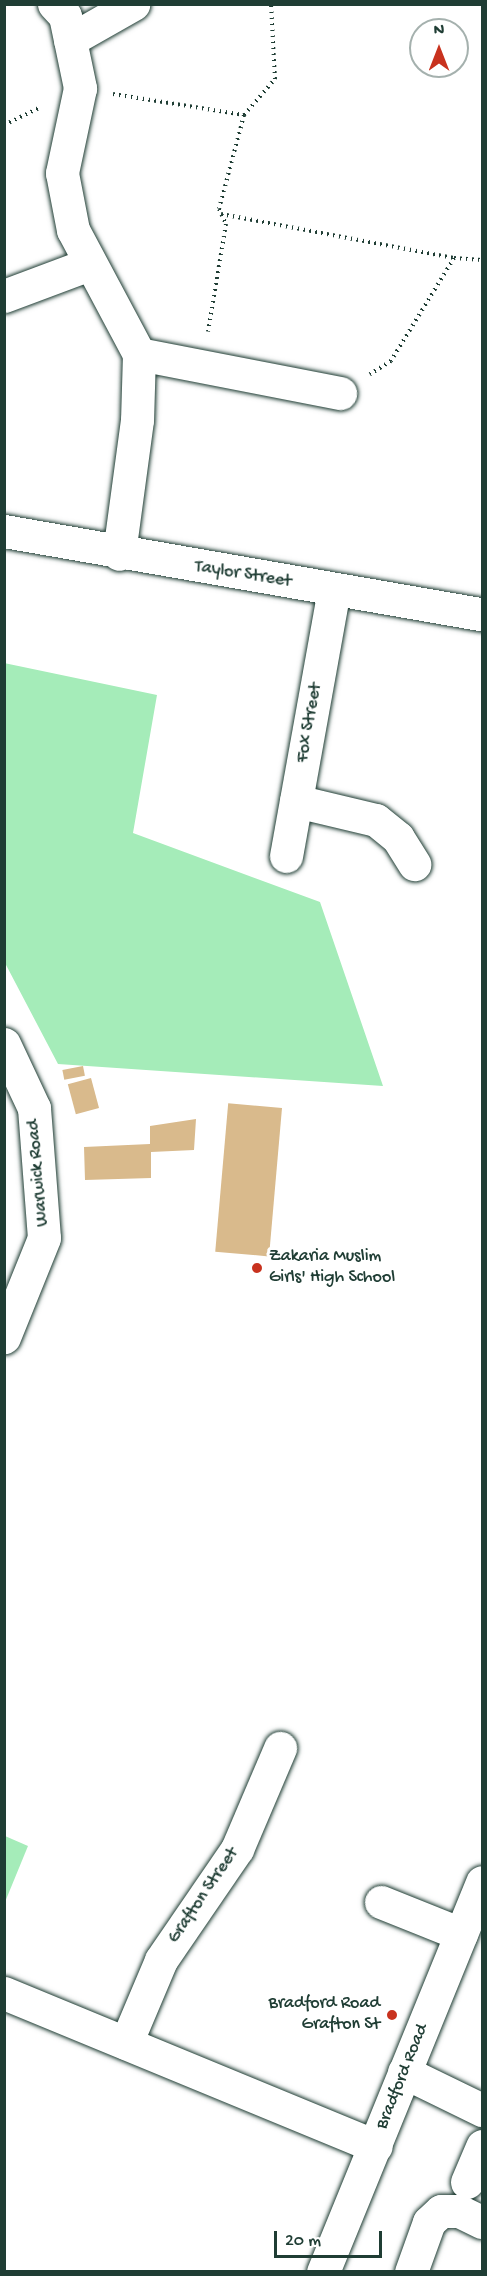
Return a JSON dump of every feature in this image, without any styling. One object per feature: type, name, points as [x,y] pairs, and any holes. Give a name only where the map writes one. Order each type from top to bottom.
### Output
[{"type":"street","points":[[54,4],[65,16],[80,88],[62,173],[73,230],[87,264],[139,354],[137,420],[119,554]]},
{"type":"street","points":[[70,40],[133,4]]},
{"type":"street","points":[[4,296],[87,264]]},
{"type":"street","points":[[139,354],[340,393]]},
{"type":"street","name":"Taylor Street","points":[[4,531],[119,554],[483,614]]},
{"type":"street","name":"Fox Street","points":[[286,856],[334,590]]},
{"type":"street","points":[[296,801],[376,820],[398,838],[414,864]]},
{"type":"street","name":"Warwick Road","points":[[4,1044],[34,1108],[44,1238],[4,1338]]},
{"type":"street","name":"Grafton Street","points":[[126,2043],[161,1960],[237,1849],[280,1748]]},
{"type":"street","name":"Bradford Road","points":[[323,2271],[483,1882]]},
{"type":"street","points":[[381,1902],[461,1934]]},
{"type":"street","points":[[4,1993],[376,2146]]},
{"type":"street","points":[[404,2072],[483,2110]]},
{"type":"street","points":[[467,2182],[483,2146]]},
{"type":"street","points":[[411,2271],[429,2222],[441,2211],[459,2211],[483,2222]]},
{"type":"path","points":[[202,366],[226,224],[220,214],[244,115],[274,79],[271,4]]},
{"type":"path","points":[[4,125],[80,88],[244,115]]},
{"type":"path","points":[[220,214],[454,258],[483,260]]},
{"type":"path","points":[[340,393],[391,361],[454,258]]},
{"type":"green space","points":[[4,663],[157,695],[133,833],[320,902],[383,1086],[58,1064],[5,963]]},
{"type":"green space","points":[[5,1836],[28,1846],[5,1902]]},
{"type":"building","points":[[83,1066],[85,1076],[64,1080],[62,1070]]},
{"type":"building","points":[[91,1078],[99,1108],[76,1114],[68,1084]]},
{"type":"building","points":[[228,1103],[282,1108],[269,1256],[215,1252]]},
{"type":"building","points":[[196,1119],[194,1150],[151,1152],[151,1178],[85,1180],[84,1147],[150,1144],[150,1126]]},
{"type":"place","name":"Zakaria Muslim Girls' High School","points":[[257,1268]]},
{"type":"place","name":"Bradford Road Grafton St","points":[[392,2015]]}]
